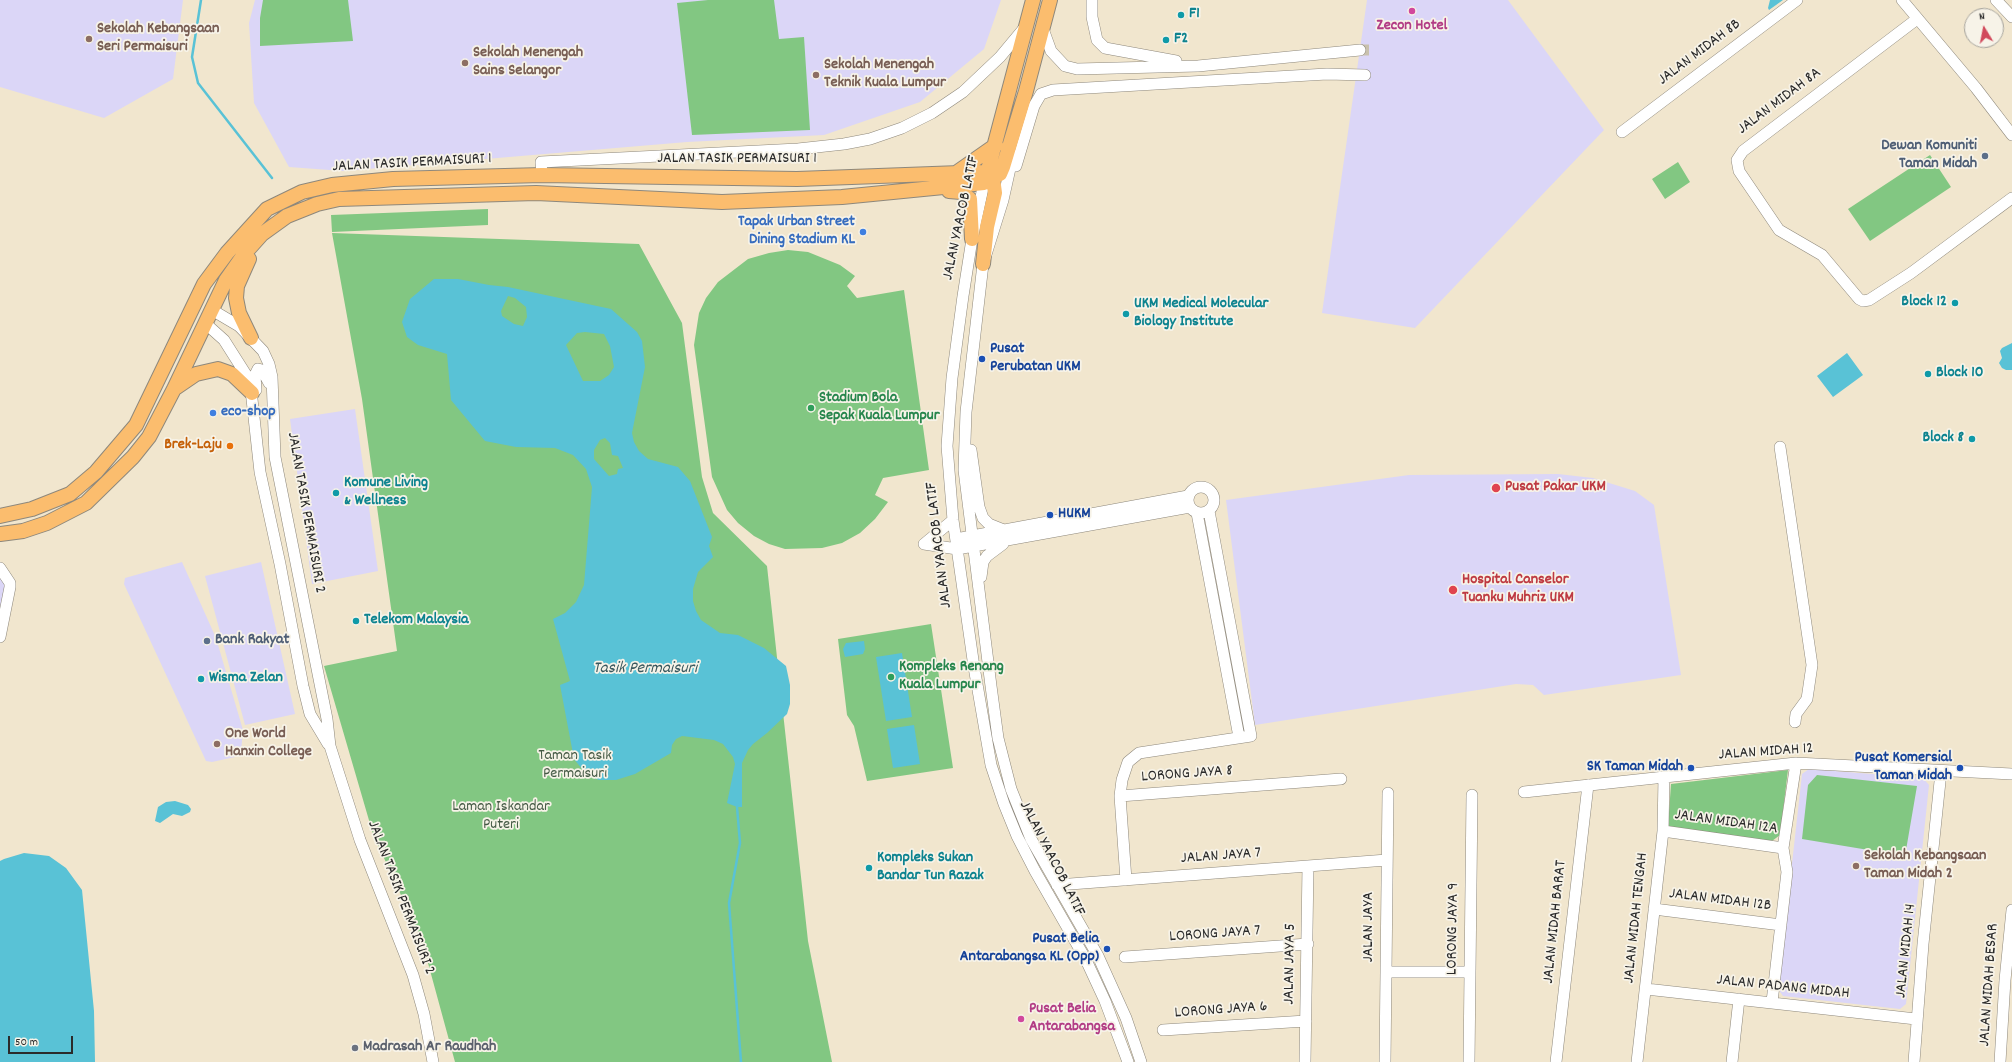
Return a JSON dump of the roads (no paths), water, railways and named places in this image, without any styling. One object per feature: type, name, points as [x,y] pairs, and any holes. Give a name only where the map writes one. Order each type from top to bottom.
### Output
[{"type":"main road","name":"JALAN YAACOB LATIF","points":[[988,178],[1033,0]]},
{"type":"main road","name":"JALAN YAACOB LATIF","points":[[1026,92],[1050,0]]},
{"type":"main road","points":[[983,264],[987,227],[994,194],[988,178],[1000,174],[1026,92]]},
{"type":"main road","points":[[955,173],[996,145]]},
{"type":"main road","name":"JALAN TASIK PERMAISURI 1","points":[[0,516],[32,509],[70,494],[96,472],[136,425],[204,284],[227,253],[267,209],[302,192],[332,185],[411,179],[542,175],[797,179],[955,173],[988,178]]},
{"type":"main road","name":"JALAN TASIK PERMAISURI 1","points":[[0,534],[23,531],[47,523],[86,503],[134,457],[149,437],[174,389],[207,316],[226,280],[245,253],[262,234],[287,216],[317,204],[339,200],[536,193],[722,202],[800,199],[913,191],[988,178]]},
{"type":"main road","points":[[411,179],[412,197]]},
{"type":"main road","points":[[797,179],[800,199]]},
{"type":"main road","points":[[913,191],[961,192],[967,196],[970,199],[972,239]]},
{"type":"main road","points":[[251,338],[239,314],[236,298],[237,286],[262,234]]},
{"type":"main road","points":[[161,374],[180,350],[194,321],[207,316],[205,303],[227,253]]},
{"type":"main road","points":[[174,389],[196,374],[218,369],[232,374],[252,393]]},
{"type":"street","points":[[1092,0],[1092,17],[1097,40],[1105,48],[1198,66]]},
{"type":"street","name":"JALAN MIDAH 8B","points":[[1622,132],[1797,0]]},
{"type":"street","points":[[1902,0],[1976,88],[2012,135]]},
{"type":"street","points":[[1996,0],[2012,18]]},
{"type":"street","name":"JALAN MIDAH 8A","points":[[1917,19],[1743,151],[1737,160],[1739,171],[1778,230],[1822,255],[1859,299],[1863,301],[1869,300],[1911,273],[2012,198]]},
{"type":"street","points":[[542,175],[541,162],[798,149],[844,144],[870,139],[902,128],[932,113],[963,92],[1000,57],[1025,27]]},
{"type":"street","points":[[1043,29],[1051,50],[1065,66],[1076,69],[1198,66],[1360,50]]},
{"type":"street","points":[[1003,200],[1012,177],[1034,106],[1041,94],[1053,90],[1319,75],[1365,75]]},
{"type":"street","name":"JALAN YAACOB LATIF","points":[[1026,92],[1003,200],[983,264],[966,412],[964,470],[972,541],[980,592],[998,738],[1011,789],[1031,839],[1098,956],[1126,1018],[1141,1062]]},
{"type":"street","name":"JALAN YAACOB LATIF","points":[[988,178],[972,239],[962,303],[948,421],[949,472],[954,520],[979,700],[991,765],[1004,804],[1017,836],[1034,872],[1086,960],[1105,1001],[1128,1062]]},
{"type":"street","name":"JALAN TASIK PERMAISURI 2","points":[[207,316],[239,326],[263,351],[270,364],[275,457],[328,719],[330,746],[360,840],[413,975],[424,1014],[433,1062]]},
{"type":"street","name":"JALAN TASIK PERMAISURI 2","points":[[207,316],[250,381],[260,472],[280,564],[303,686],[310,714],[330,746]]},
{"type":"street","points":[[257,447],[262,438],[255,382],[258,369],[262,370],[272,391]]},
{"type":"street","points":[[966,412],[979,507],[983,518],[990,524],[1004,530]]},
{"type":"street","points":[[1780,448],[1812,665],[1807,699],[1796,714],[1795,722]]},
{"type":"street","points":[[954,520],[924,544],[957,544],[972,541],[1004,530],[1188,496],[1190,492],[1198,487],[1207,488],[1210,490],[1215,501],[1209,511],[1245,736]]},
{"type":"street","points":[[1188,496],[1194,510],[1245,736]]},
{"type":"street","points":[[972,541],[1009,540],[1194,510],[1209,511]]},
{"type":"street","points":[[980,592],[983,562],[992,550],[1009,540]]},
{"type":"street","points":[[0,568],[10,583],[0,637]]},
{"type":"street","points":[[1120,796],[1126,766],[1134,756],[1139,753],[1245,736]]},
{"type":"street","points":[[1772,1002],[1787,872],[1783,848],[1796,764]]},
{"type":"street","name":"JALAN MIDAH 12","points":[[1524,792],[1796,764],[1941,772],[2012,774]]},
{"type":"street","name":"JALAN MIDAH 14","points":[[1914,1062],[1916,1019],[1941,772]]},
{"type":"street","name":"JALAN MIDAH TENGAH","points":[[1637,1062],[1663,831],[1664,777]]},
{"type":"street","name":"LORONG JAYA 8","points":[[1126,880],[1120,796],[1341,779]]},
{"type":"street","name":"JALAN MIDAH BARAT","points":[[1556,1062],[1588,785]]},
{"type":"street","name":"JALAN JAYA","points":[[1386,1062],[1388,793]]},
{"type":"street","name":"LORONG JAYA 9","points":[[1468,1062],[1472,795]]},
{"type":"street","name":"JALAN MIDAH 12A","points":[[1663,831],[1783,848]]},
{"type":"street","name":"JALAN JAYA 7","points":[[1056,885],[1387,860]]},
{"type":"street","name":"JALAN JAYA 5","points":[[1305,1062],[1308,866]]},
{"type":"street","name":"JALAN MIDAH 12B","points":[[1654,909],[1781,925]]},
{"type":"street","name":"JALAN MIDAH BESAR","points":[[2000,1062],[2008,980],[2012,910]]},
{"type":"street","name":"LORONG JAYA 7","points":[[1125,957],[1308,944]]},
{"type":"street","points":[[1386,972],[1470,972]]},
{"type":"street","name":"JALAN PADANG MIDAH","points":[[1646,989],[1738,998],[1916,1019]]},
{"type":"street","points":[[1732,1062],[1738,998]]},
{"type":"street","name":"LORONG JAYA 6","points":[[1163,1030],[1306,1022]]},
{"type":"water","points":[[1770,0],[1783,0],[1769,10]]},
{"type":"water","name":"Tasik Permaisuri","points":[[434,279],[458,279],[508,287],[611,309],[637,332],[642,341],[645,367],[632,433],[634,442],[639,451],[648,459],[678,467],[690,481],[712,537],[709,546],[713,557],[698,572],[693,589],[693,601],[696,611],[701,620],[720,633],[738,635],[764,648],[786,666],[790,685],[790,704],[787,714],[748,750],[742,763],[742,807],[737,807],[727,803],[735,764],[733,757],[723,744],[714,740],[682,736],[676,739],[672,745],[671,753],[635,774],[616,780],[599,780],[586,774],[574,759],[560,685],[570,681],[553,619],[565,613],[576,602],[584,585],[592,487],[586,469],[573,455],[555,448],[516,447],[485,441],[451,400],[447,354],[418,345],[407,337],[402,322],[410,299]],"holes":[[[508,296],[515,298],[526,307],[527,317],[523,326],[514,324],[502,316],[501,311]],[[585,332],[604,334],[610,346],[614,367],[609,375],[600,381],[583,381],[566,345],[577,333]],[[605,438],[610,443],[612,455],[618,456],[623,468],[618,469],[617,474],[609,476],[594,459],[594,450],[600,440]]]},
{"type":"water","points":[[2012,343],[2012,370],[2006,370],[2002,368],[1999,363],[2002,358],[2000,351],[2002,348]]},
{"type":"water","points":[[1847,353],[1863,375],[1833,397],[1817,376]]},
{"type":"water","points":[[864,641],[865,649],[863,654],[845,657],[843,649],[846,643]]},
{"type":"water","points":[[902,653],[912,717],[886,721],[876,657]]},
{"type":"water","points":[[914,725],[920,764],[893,768],[887,729]]},
{"type":"water","points":[[175,801],[188,805],[191,809],[190,812],[182,816],[173,814],[160,823],[155,821],[158,807],[166,802]]},
{"type":"water","points":[[24,853],[49,856],[66,868],[82,890],[94,1011],[95,1062],[0,1062],[0,861]]},
{"type":"waterway","points":[[201,0],[192,57],[198,83],[272,178]]},
{"type":"waterway","points":[[737,807],[740,843],[729,903],[741,1062]]},
{"type":"tunnel","points":[[1360,50],[1369,50]]},
{"type":"place","name":"Zecon Hotel","points":[[1412,11]]},
{"type":"place","name":"F1","points":[[1181,15]]},
{"type":"place","name":"Sekolah Kebangsaan Seri Permaisuri","points":[[89,39]]},
{"type":"place","name":"F2","points":[[1166,40]]},
{"type":"place","name":"Sekolah Menengah Sains Selangor","points":[[465,63]]},
{"type":"place","name":"Sekolah Menengah Teknik Kuala Lumpur","points":[[816,75]]},
{"type":"place","name":"Dewan Komuniti Taman Midah","points":[[1985,156]]},
{"type":"place","name":"Tapak Urban Street Dining Stadium KL","points":[[863,232]]},
{"type":"place","name":"Block 12","points":[[1955,303]]},
{"type":"place","name":"UKM Medical Molecular Biology Institute","points":[[1126,314]]},
{"type":"place","name":"Pusat Perubatan UKM","points":[[982,359]]},
{"type":"place","name":"Block 10","points":[[1928,374]]},
{"type":"place","name":"Stadium Bola Sepak Kuala Lumpur","points":[[811,408]]},
{"type":"place","name":"eco-shop","points":[[213,413]]},
{"type":"place","name":"Block 8","points":[[1972,439]]},
{"type":"place","name":"Brek-Laju","points":[[230,446]]},
{"type":"place","name":"Pusat Pakar UKM","points":[[1496,488]]},
{"type":"place","name":"Komune Living & Wellness","points":[[336,493]]},
{"type":"place","name":"HUKM","points":[[1050,515]]},
{"type":"place","name":"Hospital Canselor Tuanku Muhriz UKM","points":[[1453,590]]},
{"type":"place","name":"Telekom Malaysia","points":[[356,621]]},
{"type":"place","name":"Bank Rakyat","points":[[207,641]]},
{"type":"place","name":"Kompleks Renang Kuala Lumpur","points":[[891,677]]},
{"type":"place","name":"Wisma Zelan","points":[[201,679]]},
{"type":"place","name":"One World Hanxin College","points":[[217,744]]},
{"type":"place","name":"SK Taman Midah","points":[[1691,768]]},
{"type":"place","name":"Pusat Komersial Taman Midah","points":[[1960,768]]},
{"type":"place","name":"Sekolah Kebangsaan Taman Midah 2","points":[[1856,866]]},
{"type":"place","name":"Kompleks Sukan Bandar Tun Razak","points":[[869,868]]},
{"type":"place","name":"Pusat Belia Antarabangsa KL (Opp)","points":[[1107,949]]},
{"type":"place","name":"Pusat Belia Antarabangsa","points":[[1021,1019]]},
{"type":"place","name":"Madrasah Ar Raudhah","points":[[355,1048]]},
{"type":"park label","name":"Taman Tasik Permaisuri","points":[[575,766]]},
{"type":"park label","name":"Laman Iskandar Puteri","points":[[501,817]]}]
